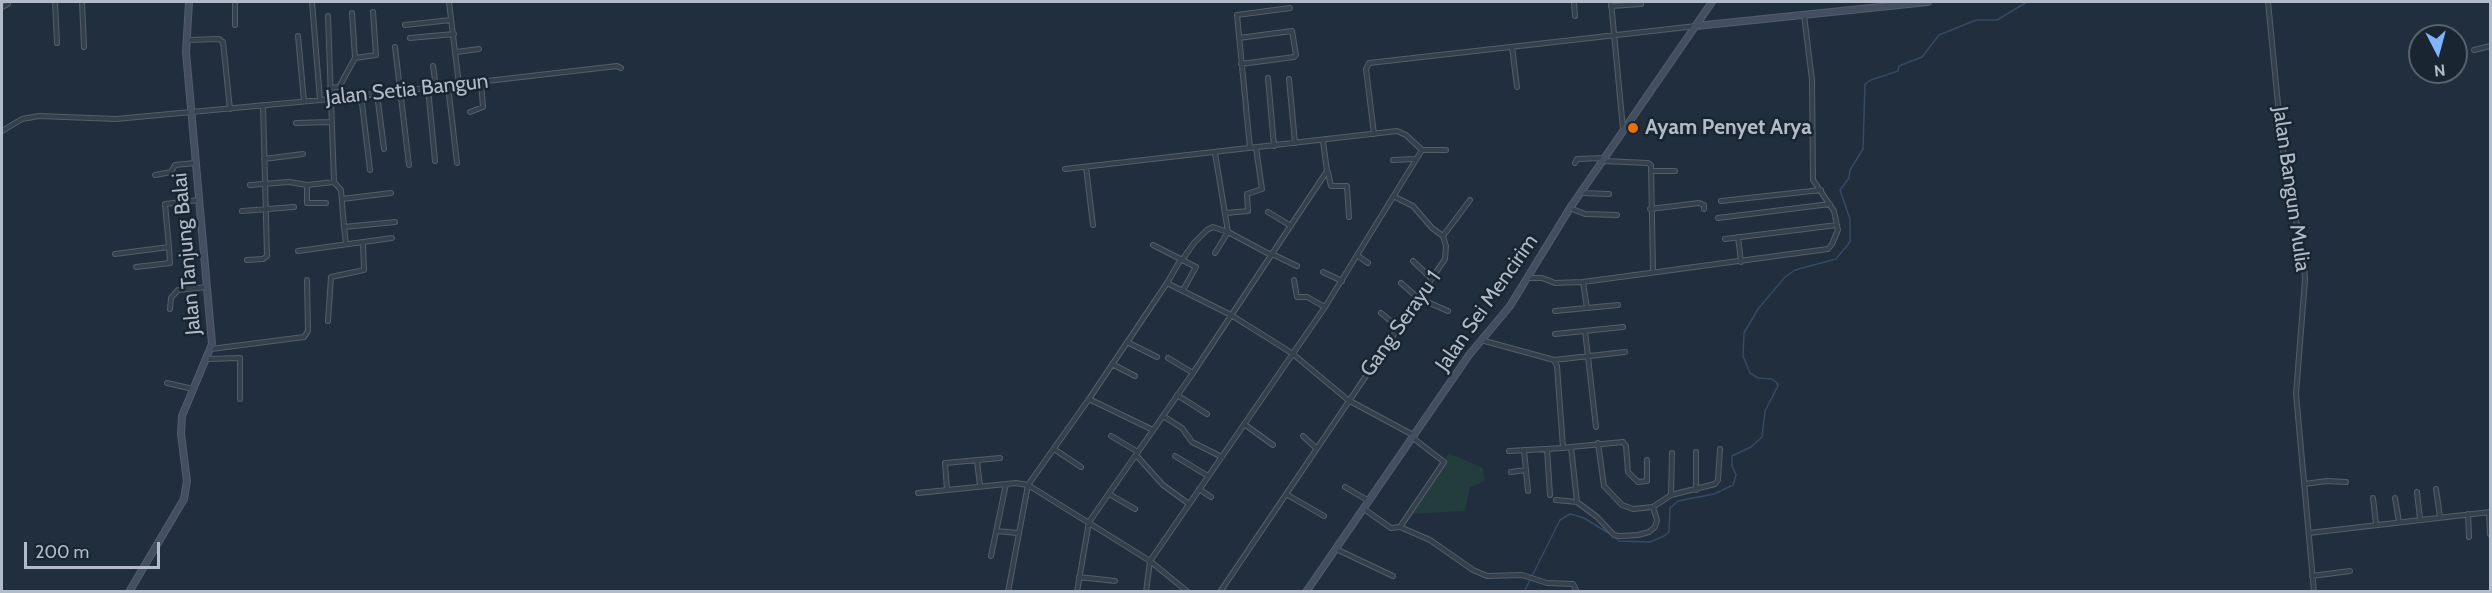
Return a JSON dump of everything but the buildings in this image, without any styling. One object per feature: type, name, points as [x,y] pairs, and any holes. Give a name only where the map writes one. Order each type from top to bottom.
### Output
[{"type":"street","points":[[2,7],[8,2]]},
{"type":"street","points":[[54,2],[57,43]]},
{"type":"street","points":[[82,2],[84,47]]},
{"type":"street","name":"Jalan Tanjung Balai","points":[[129,591],[184,499],[187,481],[181,425],[193,389],[211,349],[212,333],[195,163],[186,40],[189,2]]},
{"type":"street","points":[[235,2],[236,25]]},
{"type":"street","points":[[312,2],[320,100]]},
{"type":"street","points":[[449,2],[459,85]]},
{"type":"street","points":[[1574,2],[1575,16]]},
{"type":"street","name":"Jalan Sei Mencirim","points":[[1306,591],[1468,356],[1510,306],[1570,208],[1712,2]]},
{"type":"street","points":[[1374,134],[1366,69],[1368,64],[1928,2]]},
{"type":"street","name":"Jalan Bangun Mulia","points":[[2268,2],[2282,145],[2304,263],[2305,280],[2296,394],[2314,591]]},
{"type":"street","points":[[1624,131],[1611,4],[1641,4]]},
{"type":"street","points":[[1226,213],[1248,211],[1247,194],[1262,189],[1253,148],[1237,17],[1239,13],[1290,8]]},
{"type":"street","points":[[355,58],[376,56],[373,12]]},
{"type":"street","points":[[330,88],[339,87],[355,58],[352,13]]},
{"type":"street","points":[[1527,278],[1542,278],[1555,283],[1583,282],[1828,249],[1836,240],[1837,225],[1830,204],[1814,180],[1812,168],[1812,80],[1804,15]]},
{"type":"street","points":[[328,16],[334,182],[341,190],[346,244]]},
{"type":"street","points":[[405,25],[451,20]]},
{"type":"street","points":[[1239,38],[1292,31],[1296,55],[1295,57],[1241,64]]},
{"type":"street","points":[[410,38],[453,34]]},
{"type":"street","points":[[298,36],[304,101]]},
{"type":"street","points":[[186,40],[219,39],[223,42],[230,109]]},
{"type":"street","points":[[2474,50],[2490,46]]},
{"type":"street","points":[[394,47],[409,165]]},
{"type":"street","points":[[1512,47],[1517,87]]},
{"type":"street","points":[[456,52],[479,49]]},
{"type":"street","points":[[433,66],[436,87]]},
{"type":"street","name":"Jalan Setia Bangun","points":[[2,131],[22,119],[39,116],[116,119],[331,99],[617,66],[621,68]]},
{"type":"street","points":[[1268,78],[1274,146]]},
{"type":"street","points":[[1289,79],[1295,143]]},
{"type":"street","points":[[470,112],[483,107],[481,82]]},
{"type":"street","points":[[448,86],[457,164]]},
{"type":"street","points":[[428,88],[435,160]]},
{"type":"street","points":[[377,94],[384,149]]},
{"type":"street","points":[[361,95],[370,170]]},
{"type":"street","points":[[247,260],[263,259],[267,255],[263,105]]},
{"type":"street","points":[[296,123],[331,122]]},
{"type":"street","points":[[1065,169],[1374,134],[1402,133],[1422,150],[1446,150]]},
{"type":"street","points":[[1323,141],[1331,186],[1347,186],[1348,217]]},
{"type":"street","points":[[1146,591],[1150,561],[1325,307],[1422,150]]},
{"type":"street","points":[[1215,153],[1228,231],[1215,253]]},
{"type":"street","points":[[264,159],[303,154]]},
{"type":"street","points":[[1393,160],[1417,159]]},
{"type":"street","points":[[1575,163],[1577,159],[1650,163],[1653,271]]},
{"type":"street","points":[[155,175],[171,172],[175,165],[195,163]]},
{"type":"street","points":[[1086,167],[1093,225]]},
{"type":"street","points":[[1077,591],[1089,522],[1193,373],[1328,171]]},
{"type":"street","points":[[1652,171],[1675,171]]},
{"type":"street","points":[[250,185],[289,182],[307,185],[334,182]]},
{"type":"street","points":[[307,185],[304,204],[326,202]]},
{"type":"street","points":[[1721,201],[1821,190]]},
{"type":"street","points":[[342,199],[391,193]]},
{"type":"street","points":[[1582,193],[1609,194]]},
{"type":"street","points":[[1395,196],[1413,206],[1432,228],[1443,236],[1470,200]]},
{"type":"street","points":[[136,267],[170,263],[164,206],[170,202],[199,200]]},
{"type":"street","points":[[1650,208],[1699,203],[1704,205],[1704,209]]},
{"type":"street","points":[[1718,218],[1830,204]]},
{"type":"street","points":[[242,211],[294,207]]},
{"type":"street","points":[[1570,208],[1585,214],[1617,214]]},
{"type":"street","points":[[1269,212],[1291,226]]},
{"type":"street","points":[[344,227],[395,222]]},
{"type":"street","points":[[1725,239],[1837,225]]},
{"type":"street","points":[[1008,591],[1017,533],[1028,485],[1194,243],[1210,228],[1228,231],[1297,266]]},
{"type":"street","name":"Gang Serayu 1","points":[[1220,591],[1445,259],[1443,236]]},
{"type":"street","points":[[1738,237],[1741,262]]},
{"type":"street","points":[[298,251],[392,238]]},
{"type":"street","points":[[327,321],[331,278],[364,270],[363,242]]},
{"type":"street","points":[[1153,245],[1196,267],[1183,290]]},
{"type":"street","points":[[115,254],[169,247]]},
{"type":"street","points":[[1358,256],[1368,263]]},
{"type":"street","points":[[1413,261],[1432,279]]},
{"type":"street","points":[[1323,272],[1342,281]]},
{"type":"street","points":[[211,349],[304,337],[308,332],[307,280]]},
{"type":"street","points":[[1294,280],[1297,297],[1307,297],[1325,307]]},
{"type":"street","points":[[1583,282],[1587,308]]},
{"type":"street","points":[[1167,283],[1231,315],[1293,354],[1348,400],[1414,437],[1444,462],[1400,527]]},
{"type":"street","points":[[1401,283],[1418,298],[1448,311]]},
{"type":"street","points":[[170,309],[171,298],[178,290],[207,287]]},
{"type":"street","points":[[1555,311],[1618,305]]},
{"type":"street","points":[[1380,313],[1398,327]]},
{"type":"street","points":[[1555,334],[1623,327]]},
{"type":"street","points":[[1585,331],[1596,427]]},
{"type":"street","points":[[1480,340],[1554,360],[1625,352]]},
{"type":"street","points":[[1127,342],[1157,357]]},
{"type":"street","points":[[207,359],[240,358],[240,399]]},
{"type":"street","points":[[1168,358],[1193,373]]},
{"type":"street","points":[[1554,360],[1557,366],[1563,448]]},
{"type":"street","points":[[1112,364],[1136,376]]},
{"type":"street","points":[[167,384],[193,389]]},
{"type":"street","points":[[1177,395],[1207,414]]},
{"type":"street","points":[[1089,399],[1153,430]]},
{"type":"street","points":[[1163,416],[1182,428],[1192,442],[1222,457]]},
{"type":"street","points":[[1244,424],[1273,446]]},
{"type":"street","points":[[1111,436],[1137,454],[1162,485],[1189,504]]},
{"type":"street","points":[[1303,436],[1316,448]]},
{"type":"street","points":[[1509,451],[1623,442],[1626,446],[1628,472],[1638,482],[1647,481],[1647,460]]},
{"type":"street","points":[[1598,443],[1606,489],[1627,508],[1633,509],[1653,507],[1671,495],[1696,490],[1717,482],[1720,449]]},
{"type":"street","points":[[1571,447],[1577,502]]},
{"type":"street","points":[[1054,449],[1081,466]]},
{"type":"street","points":[[1547,449],[1550,495]]},
{"type":"street","points":[[1524,450],[1528,491]]},
{"type":"street","points":[[1696,452],[1696,490]]},
{"type":"street","points":[[1671,495],[1672,453]]},
{"type":"street","points":[[1175,456],[1208,476]]},
{"type":"street","points":[[947,490],[945,464],[1000,458]]},
{"type":"street","points":[[977,461],[980,486]]},
{"type":"street","points":[[1511,472],[1526,470]]},
{"type":"street","points":[[2304,484],[2327,481],[2346,482]]},
{"type":"street","points":[[990,556],[1006,484]]},
{"type":"street","points":[[918,493],[1006,484],[1028,485],[1150,561],[1188,591]]},
{"type":"street","points":[[1345,487],[1370,501]]},
{"type":"street","points":[[1199,489],[1210,497]]},
{"type":"street","points":[[2436,489],[2440,517]]},
{"type":"street","points":[[2417,492],[2420,519]]},
{"type":"street","points":[[1109,494],[1135,509]]},
{"type":"street","points":[[1286,494],[1324,516]]},
{"type":"street","points":[[2373,498],[2376,524]]},
{"type":"street","points":[[2395,498],[2399,522]]},
{"type":"street","points":[[1556,500],[1577,502],[1614,534],[1620,536],[1638,535],[1655,527],[1657,520],[1653,507]]},
{"type":"street","points":[[1364,509],[1391,528],[1400,527],[1430,540],[1473,570],[1487,576],[1530,576],[1540,580],[1573,584],[1577,591]]},
{"type":"street","points":[[2309,533],[2489,512],[2490,534]]},
{"type":"street","points":[[2468,514],[2469,537]]},
{"type":"street","points":[[997,531],[1017,533]]},
{"type":"street","points":[[1336,549],[1393,576]]},
{"type":"street","points":[[2313,576],[2350,571]]},
{"type":"street","points":[[1079,577],[1115,581]]},
{"type":"green space","points":[[1449,453],[1483,468],[1485,481],[1470,487],[1465,511],[1409,514]]},
{"type":"waterway","points":[[1614,537],[1619,541],[1650,542],[1664,536],[1669,532],[1670,508],[1678,501],[1714,494],[1733,485],[1736,475],[1732,466],[1732,456],[1751,447],[1762,437],[1765,411],[1778,386],[1772,379],[1758,378],[1750,373],[1743,356],[1744,333],[1758,309],[1785,277],[1795,270],[1836,259],[1850,242],[1850,219],[1840,190],[1849,178],[1850,170],[1863,149],[1865,84],[1898,71],[1899,66],[1922,57],[1939,35],[1976,20],[1997,20],[2027,2]]},
{"type":"waterway","points":[[1524,592],[1560,520],[1570,514],[1584,518],[1610,534]]},
{"type":"place","name":"Ayam Penyet Arya","points":[[1633,128]]}]
